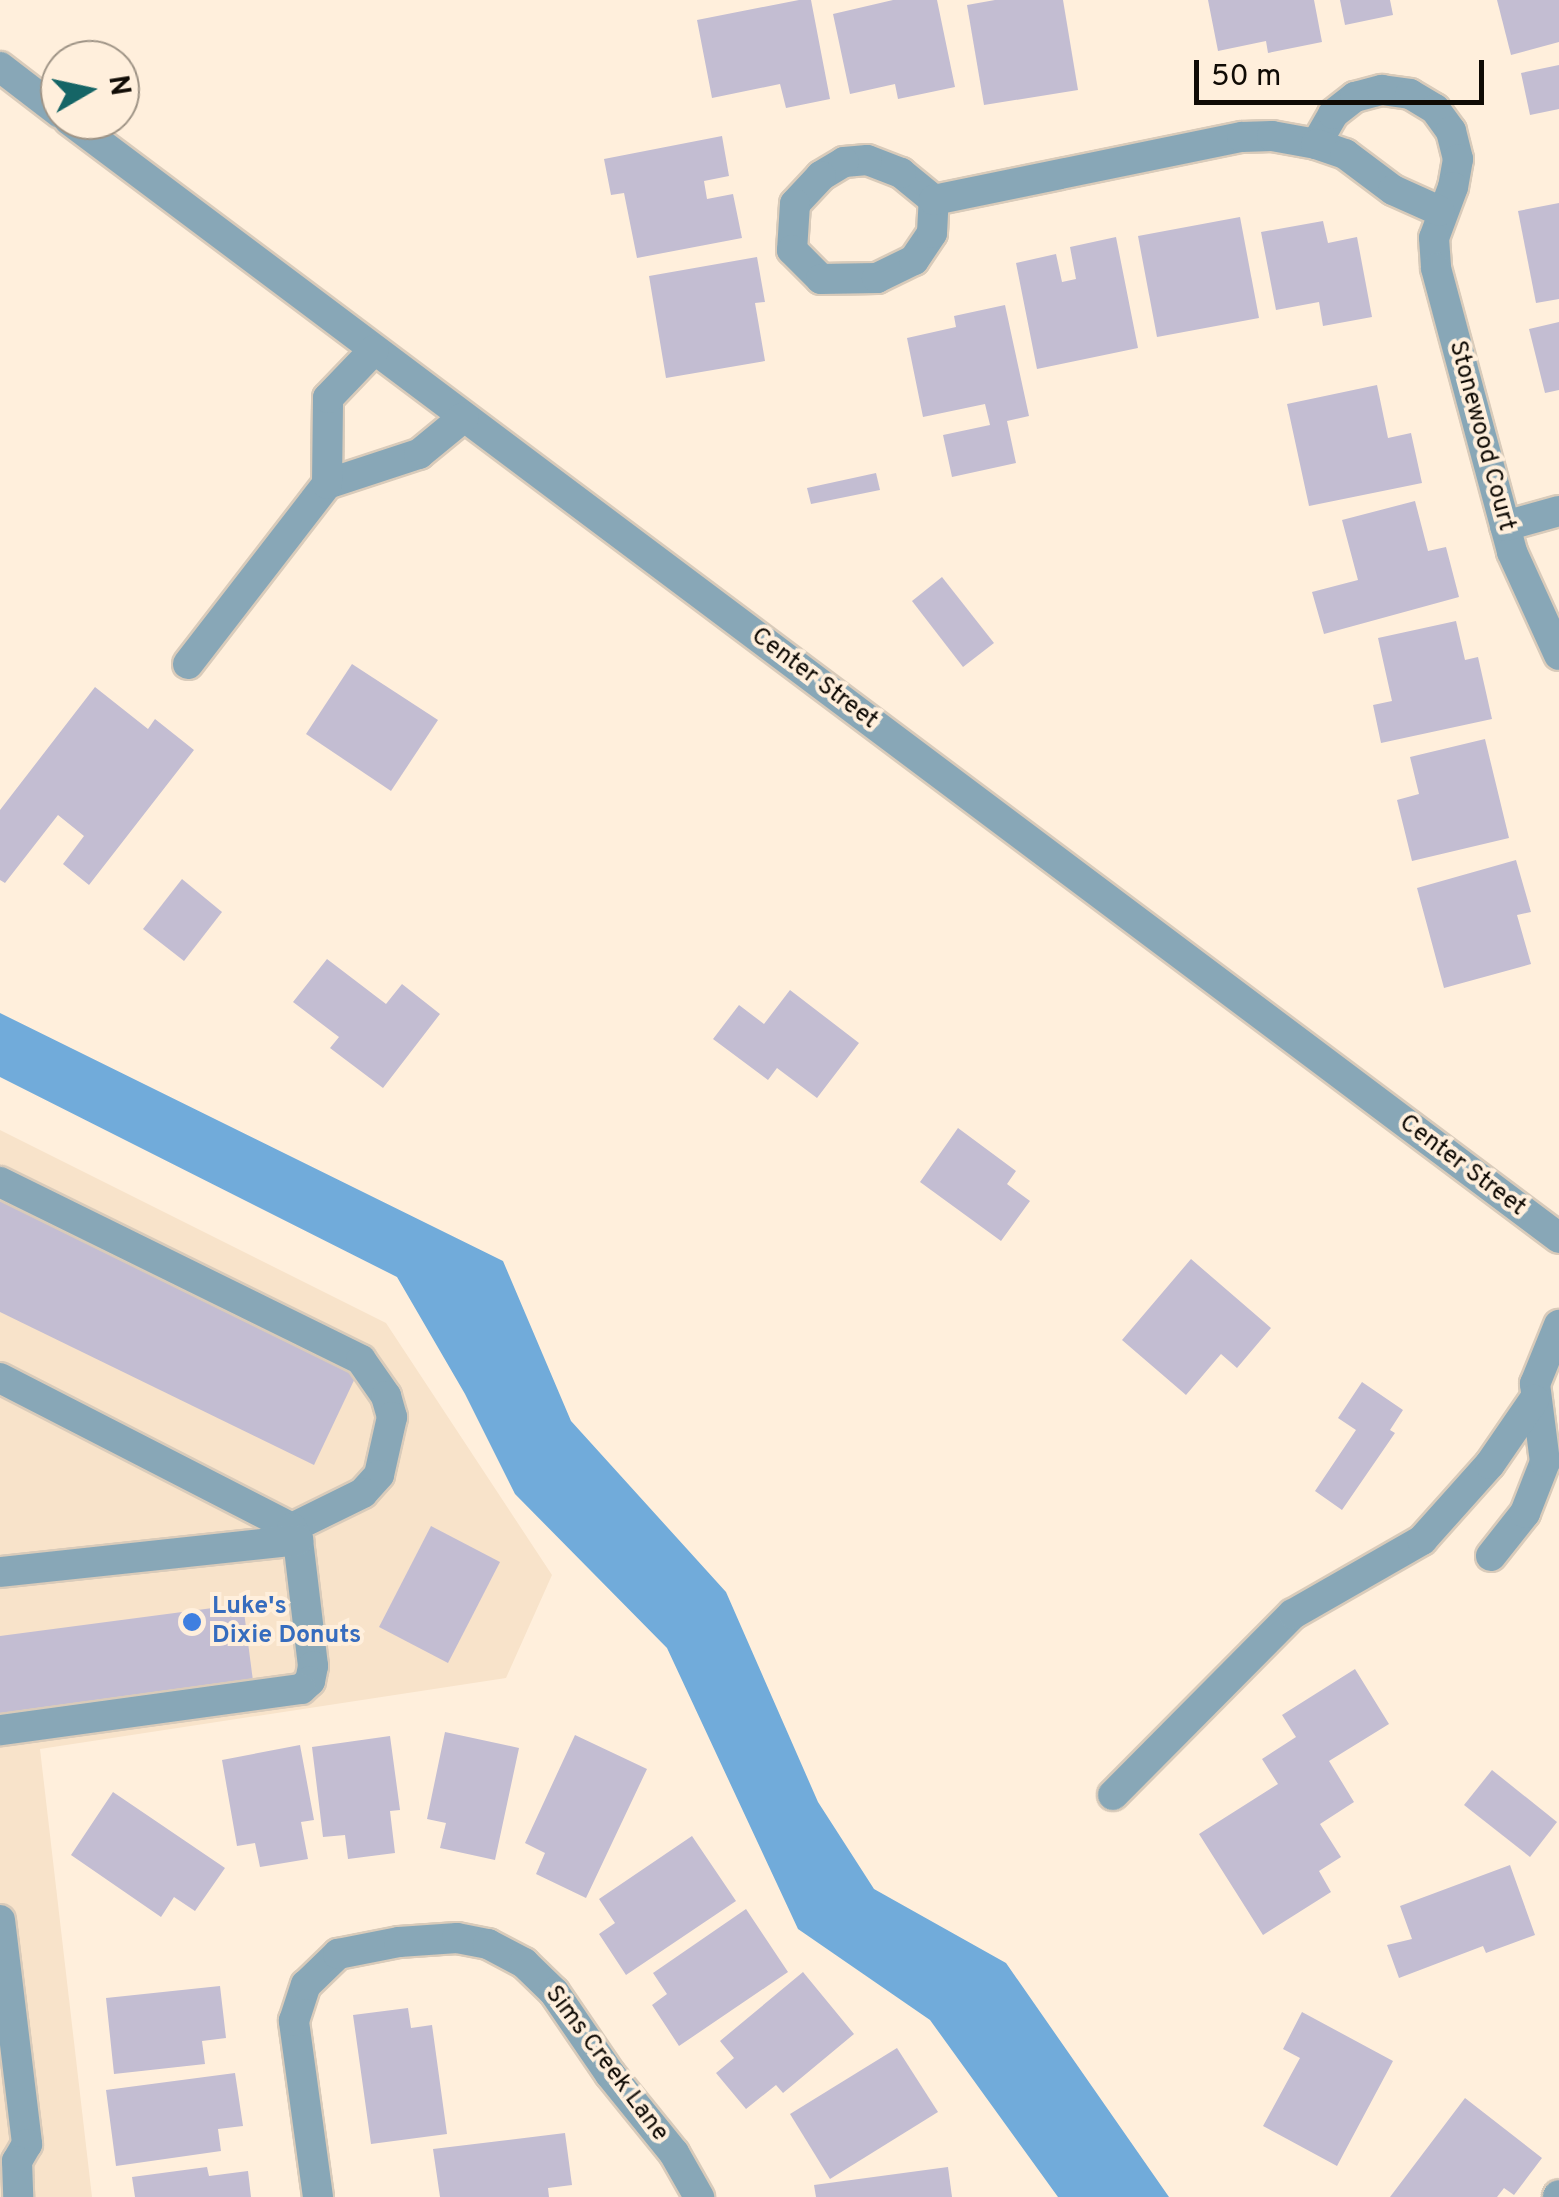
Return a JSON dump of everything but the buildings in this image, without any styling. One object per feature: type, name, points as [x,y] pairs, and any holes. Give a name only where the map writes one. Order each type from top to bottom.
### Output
[{"type":"street","points":[[0,67],[40,98]]},
{"type":"street","name":"Stonewood Court","points":[[1316,144],[1333,114],[1355,97],[1382,90],[1410,94],[1434,109],[1451,131],[1458,159],[1453,187],[1440,210],[1434,238],[1436,268],[1505,526],[1523,579],[1559,654]]},
{"type":"street","points":[[934,200],[1242,138],[1272,136],[1345,154],[1393,190],[1440,210]]},
{"type":"street","name":"Center Street","points":[[96,140],[1559,1238]]},
{"type":"street","points":[[868,160],[901,173],[934,200],[932,233],[914,260],[877,278],[821,280],[792,250],[795,204],[821,176],[844,162],[868,160]]},
{"type":"street","points":[[327,484],[328,398],[374,350]]},
{"type":"street","points":[[188,664],[327,484],[420,454],[464,416]]},
{"type":"street","points":[[1505,526],[1559,511]]},
{"type":"street","points":[[0,1182],[361,1360],[386,1396],[392,1417],[379,1475],[363,1493],[295,1534],[0,1572]]},
{"type":"street","points":[[1490,1556],[1525,1514],[1545,1462],[1545,1440],[1534,1400],[1535,1384],[1559,1325]]},
{"type":"street","points":[[0,1378],[295,1534]]},
{"type":"street","points":[[1113,1795],[1293,1614],[1422,1540],[1490,1464],[1534,1400]]},
{"type":"street","points":[[0,1730],[301,1688],[310,1681],[313,1666],[295,1534]]},
{"type":"street","points":[[0,1920],[27,2144],[17,2161],[12,2188]]},
{"type":"street","name":"Sims Creek Lane","points":[[318,2197],[294,2021],[306,1985],[338,1954],[399,1942],[456,1938],[488,1944],[524,1963],[554,1992],[610,2074],[674,2153],[698,2197]]},
{"type":"shaded area","points":[[0,1130],[386,1323],[552,1575],[506,1678],[40,1749],[92,2197],[0,2197]]},
{"type":"water","points":[[0,1013],[503,1261],[571,1421],[726,1592],[818,1802],[874,1889],[1006,1963],[1169,2197],[1058,2197],[930,2020],[798,1929],[667,1648],[515,1494],[465,1394],[397,1277],[0,1077]]},
{"type":"place","name":"Luke's Dixie Donuts","points":[[192,1622]]}]
